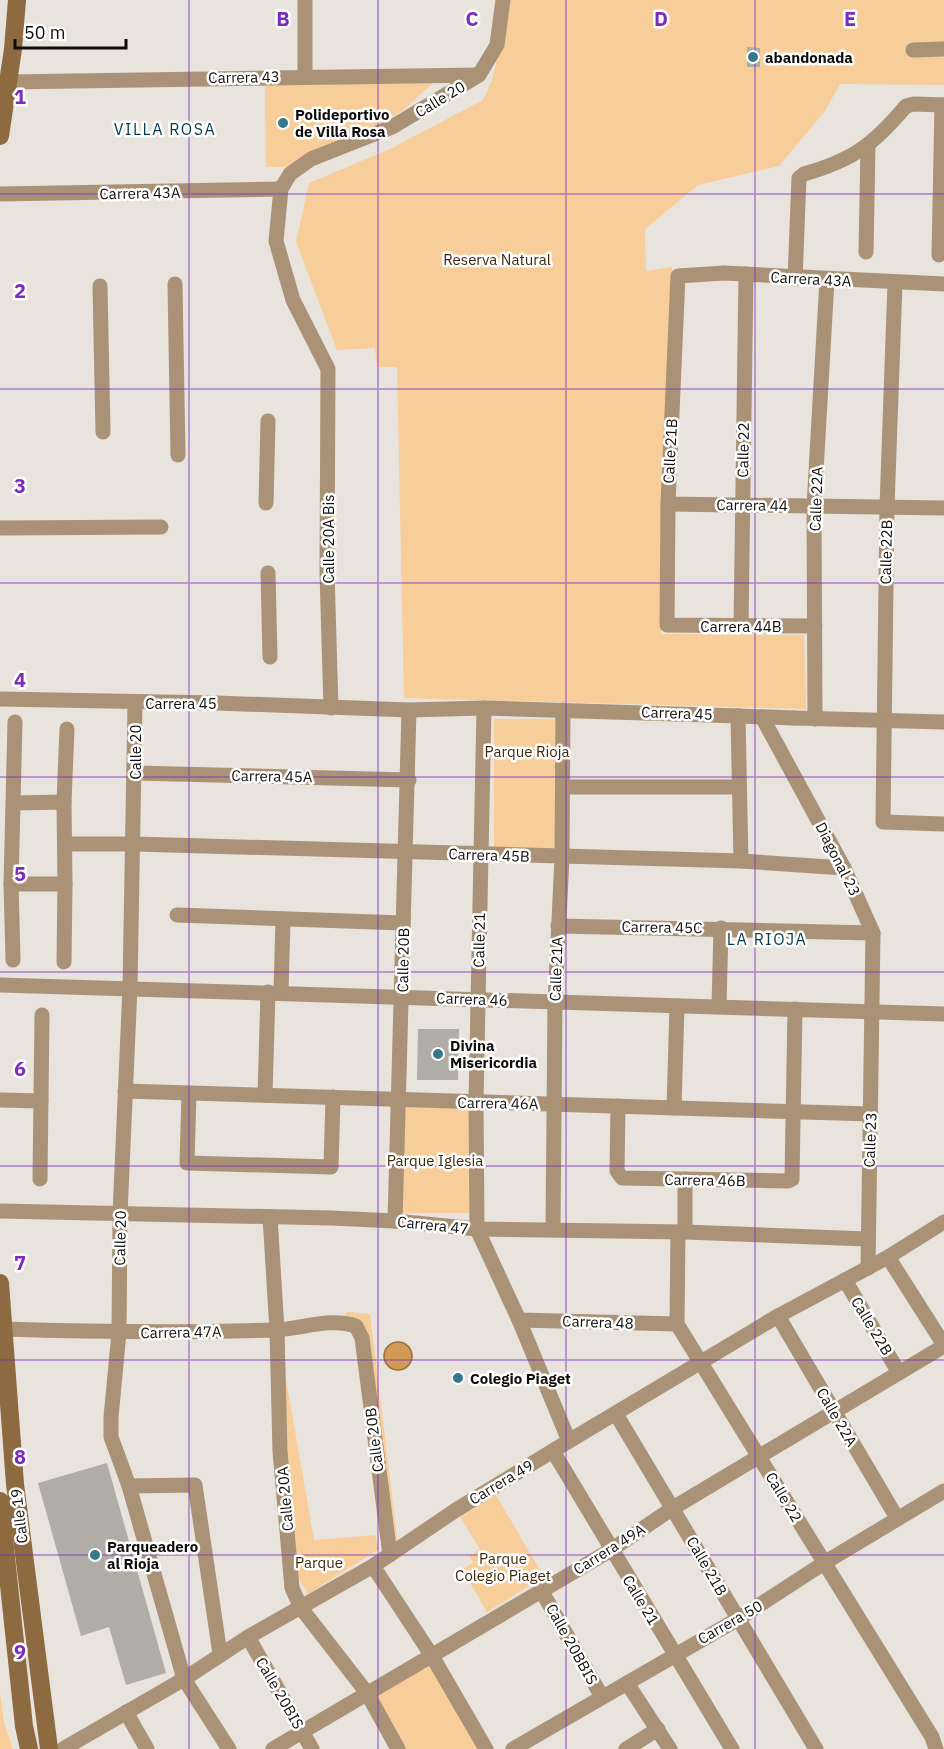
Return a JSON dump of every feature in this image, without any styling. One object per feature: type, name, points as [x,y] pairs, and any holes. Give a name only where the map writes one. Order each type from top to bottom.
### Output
[{"type":"main road","points":[[0,136],[17,0]]},
{"type":"main road","name":"Calle 19","points":[[0,1283],[22,1535],[49,1749]]},
{"type":"main road","name":"Calle 19","points":[[0,1501],[2,1563],[29,1749]]},
{"type":"street","points":[[305,0],[305,76]]},
{"type":"street","name":"Calle 20","points":[[281,189],[290,174],[311,159],[392,127],[479,75],[497,45],[503,0]]},
{"type":"street","points":[[913,50],[944,49]]},
{"type":"street","name":"Carrera 43","points":[[8,82],[479,75]]},
{"type":"street","points":[[795,279],[799,178],[804,174],[854,156],[868,146],[906,106],[914,104],[943,105],[939,255]]},
{"type":"street","points":[[866,252],[868,146]]},
{"type":"street","name":"Carrera 43A","points":[[0,194],[281,189]]},
{"type":"street","name":"Calle 20A Bis","points":[[281,189],[276,241],[293,300],[328,369],[327,572],[331,708]]},
{"type":"street","name":"Carrera 43A","points":[[678,276],[746,274],[795,279],[944,284]]},
{"type":"street","name":"Calle 22","points":[[741,626],[746,274]]},
{"type":"street","name":"Calle 21B","points":[[667,625],[668,504],[678,276]]},
{"type":"street","name":"Calle 22A","points":[[815,719],[814,506],[827,280]]},
{"type":"street","name":"Calle 22B","points":[[895,283],[887,507],[883,822],[944,824]]},
{"type":"street","points":[[176,284],[178,455]]},
{"type":"street","points":[[100,286],[102,432]]},
{"type":"street","points":[[266,503],[268,421]]},
{"type":"street","name":"Carrera 44","points":[[668,504],[944,508]]},
{"type":"street","points":[[0,528],[161,527]]},
{"type":"street","points":[[268,573],[270,657]]},
{"type":"street","name":"Carrera 44B","points":[[667,625],[815,626]]},
{"type":"street","name":"Carrera 45","points":[[0,699],[218,703],[404,710],[484,708],[944,722]]},
{"type":"street","name":"Calle 20","points":[[135,703],[135,844],[120,1214],[119,1333],[111,1437],[129,1486],[184,1679],[229,1749]]},
{"type":"street","name":"Calle 21","points":[[484,708],[476,1102],[477,1229],[519,1320],[569,1441]]},
{"type":"street","name":"Calle 20B","points":[[395,1221],[409,780],[404,710]]},
{"type":"street","name":"Calle 21A","points":[[553,1229],[555,1002],[564,787],[563,710]]},
{"type":"street","points":[[739,716],[741,861]]},
{"type":"street","name":"Diagonal 23","points":[[762,717],[844,868],[873,933],[873,1011]]},
{"type":"street","points":[[13,960],[11,884],[6,840],[14,803],[15,722]]},
{"type":"street","points":[[64,962],[64,802],[67,729]]},
{"type":"street","name":"Carrera 45A","points":[[135,773],[409,780]]},
{"type":"street","points":[[564,787],[739,787]]},
{"type":"street","points":[[14,803],[64,802]]},
{"type":"street","name":"Carrera 45B","points":[[65,844],[741,861],[844,868]]},
{"type":"street","points":[[11,884],[64,884]]},
{"type":"street","points":[[177,915],[404,922]]},
{"type":"street","points":[[266,1095],[274,992],[283,919]]},
{"type":"street","name":"Carrera 45C","points":[[558,926],[873,933]]},
{"type":"street","points":[[719,1006],[721,928]]},
{"type":"street","name":"Carrera 46","points":[[0,985],[403,995],[944,1014]]},
{"type":"street","points":[[674,1108],[677,1006]]},
{"type":"street","points":[[792,1112],[795,1009]]},
{"type":"street","name":"Calle 23","points":[[868,1268],[873,1011]]},
{"type":"street","points":[[40,1179],[42,1015]]},
{"type":"street","name":"Carrera 46A","points":[[125,1091],[872,1114]]},
{"type":"street","points":[[189,1093],[187,1163],[331,1167],[333,1097]]},
{"type":"street","points":[[0,1100],[41,1101]]},
{"type":"street","name":"Carrera 46B","points":[[618,1106],[617,1172],[622,1178],[788,1181],[793,1173],[792,1112]]},
{"type":"street","points":[[677,1324],[685,1179]]},
{"type":"street","name":"Carrera 47","points":[[0,1211],[270,1216],[395,1221],[477,1229],[682,1232],[867,1239]]},
{"type":"street","name":"Calle 20A","points":[[270,1216],[277,1330],[280,1451],[292,1588],[301,1608],[368,1693],[398,1749]]},
{"type":"street","name":"Carrera 49","points":[[63,1749],[184,1679],[248,1637],[390,1556],[456,1510],[569,1441],[778,1316],[888,1257],[944,1222]]},
{"type":"street","points":[[888,1257],[944,1346]]},
{"type":"street","name":"Calle 22B","points":[[845,1280],[899,1372]]},
{"type":"street","name":"Calle 22A","points":[[778,1316],[897,1518]]},
{"type":"street","name":"Carrera 48","points":[[519,1320],[677,1324]]},
{"type":"street","name":"Carrera 47A","points":[[4,1329],[119,1333],[277,1330],[342,1321],[356,1326]]},
{"type":"street","name":"Calle 22","points":[[677,1324],[703,1362],[932,1737],[936,1749]]},
{"type":"street","name":"Calle 20B","points":[[356,1326],[362,1338],[390,1556]]},
{"type":"street","name":"Carrera 49A","points":[[273,1749],[610,1550],[673,1508],[944,1346]]},
{"type":"street","name":"Calle 21B","points":[[616,1414],[816,1749]]},
{"type":"street","name":"Calle 21","points":[[553,1451],[610,1550],[732,1749]]},
{"type":"street","points":[[129,1486],[195,1485],[220,1654]]},
{"type":"street","name":"Carrera 50","points":[[513,1749],[536,1743],[602,1698],[674,1654],[738,1619],[824,1563],[944,1491]]},
{"type":"street","points":[[1,1538],[22,1535]]},
{"type":"street","points":[[2,1563],[25,1563]]},
{"type":"street","points":[[373,1566],[432,1656],[486,1749]]},
{"type":"street","name":"Calle 20BBIS","points":[[541,1590],[602,1698]]},
{"type":"street","name":"Calle 20BIS","points":[[248,1637],[312,1749]]},
{"type":"street","points":[[627,1683],[670,1749]]},
{"type":"street","points":[[126,1712],[147,1749]]},
{"type":"street","points":[[626,1749],[658,1729]]},
{"type":"green space","name":"Reserva Natural","points":[[511,0],[944,0],[944,85],[840,84],[825,111],[779,166],[698,185],[645,229],[646,271],[672,267],[661,634],[804,635],[806,709],[404,698],[397,367],[377,367],[375,348],[337,350],[296,242],[309,183],[390,149],[483,100],[492,80]]},
{"type":"green space","points":[[434,82],[402,111],[373,127],[287,167],[266,167],[265,85]]},
{"type":"green space","name":"Parque Rioja","points":[[494,719],[559,719],[560,851],[494,850]]},
{"type":"green space","name":"Parque Iglesia","points":[[400,1106],[469,1107],[472,1213],[401,1213]]},
{"type":"green space","points":[[346,1312],[370,1314],[398,1545],[393,1548],[364,1327],[343,1320]]},
{"type":"green space","name":"Parque","points":[[280,1345],[314,1540],[375,1535],[379,1549],[308,1594],[299,1579],[294,1545]]},
{"type":"green space","name":"Parque Colegio Piaget","points":[[496,1495],[544,1577],[487,1612],[462,1569],[473,1563],[470,1556],[480,1549],[460,1517]]},
{"type":"green space","points":[[431,1663],[482,1749],[402,1749],[373,1696]]},
{"type":"green space","points":[[0,1692],[4,1722],[13,1749],[0,1749]]},
{"type":"shaded area","points":[[398,1342],[408,1346],[412,1356],[408,1366],[398,1370],[388,1366],[384,1356],[388,1346]]},
{"type":"building","name":"abandonada","points":[[747,47],[760,48],[760,67],[747,67]]},
{"type":"building","name":"Divina Misericordia","points":[[418,1029],[459,1029],[458,1080],[417,1080]]},
{"type":"building","name":"Parqueadero al Rioja","points":[[107,1463],[166,1673],[126,1685],[109,1627],[81,1636],[38,1483]]},
{"type":"place","name":"abandonada","points":[[753,57]]},
{"type":"place","name":"Polideportivo de Villa Rosa","points":[[283,123]]},
{"type":"place","name":"Divina Misericordia","points":[[438,1054]]},
{"type":"place","name":"Colegio Piaget","points":[[458,1378]]},
{"type":"place","name":"Parqueadero al Rioja","points":[[95,1555]]},
{"type":"district","name":"VILLA ROSA","points":[[165,129]]},
{"type":"district","name":"LA RIOJA","points":[[767,939]]}]
